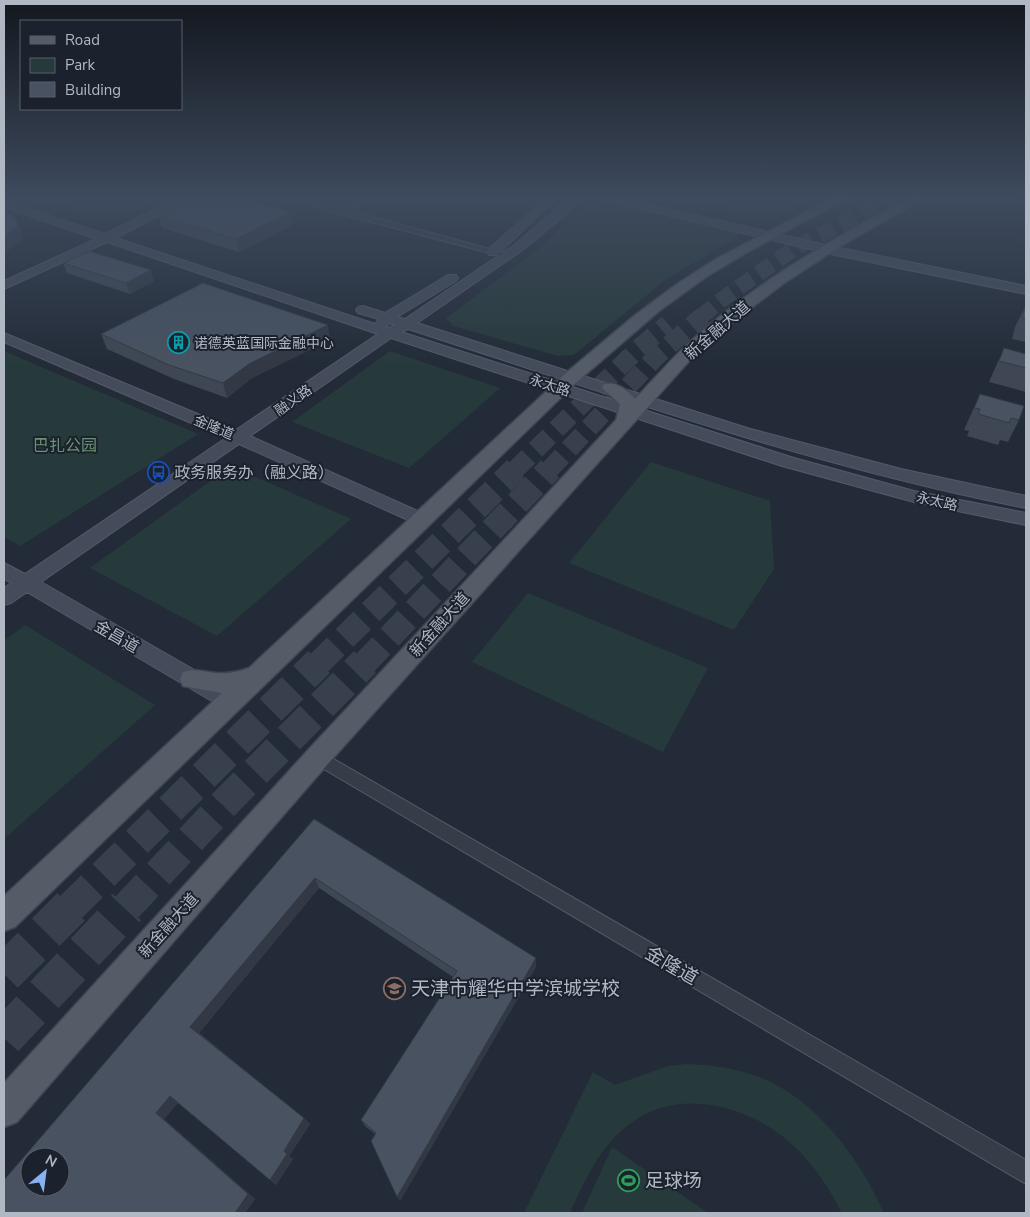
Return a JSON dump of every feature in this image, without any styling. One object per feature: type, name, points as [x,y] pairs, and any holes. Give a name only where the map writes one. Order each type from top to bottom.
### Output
[{"type":"main road","points":[[4,273],[50,253]]},
{"type":"main road","points":[[4,285],[77,253]]},
{"type":"main road","name":"永太路","points":[[165,253],[385,326],[566,382],[610,388]]},
{"type":"main road","points":[[174,253],[285,285]]},
{"type":"main road","name":"融义路","points":[[10,584],[234,436],[385,326],[491,253]]},
{"type":"main road","name":"融义路","points":[[385,326],[407,324],[511,253]]},
{"type":"main road","points":[[4,916],[566,382],[644,315],[682,286],[737,253]]},
{"type":"main road","name":"新金融大道","points":[[7,1099],[633,410],[698,343],[742,306],[821,253]]},
{"type":"main road","points":[[856,253],[1026,290]]},
{"type":"main road","points":[[861,253],[1026,284]]},
{"type":"main road","name":"永太路","points":[[350,306],[385,326]]},
{"type":"main road","points":[[428,309],[422,320],[424,325],[439,334]]},
{"type":"main road","name":"永太路","points":[[407,324],[439,334],[566,382],[633,410],[788,462],[860,482],[989,513],[1026,519]]},
{"type":"main road","name":"金隆道","points":[[4,337],[234,436],[422,520]]},
{"type":"main road","points":[[610,388],[627,400],[633,410]]},
{"type":"main road","name":"永太路","points":[[633,410],[741,431],[842,460],[1026,502]]},
{"type":"main road","name":"金昌道","points":[[10,584],[44,594],[192,679],[227,704]]},
{"type":"main road","name":"金昌道","points":[[10,584],[227,704]]},
{"type":"main road","points":[[192,679],[228,685],[244,681],[262,672]]},
{"type":"street","points":[[500,253],[508,255]]},
{"type":"street","name":"金隆道","points":[[318,757],[1026,1173]]},
{"type":"green space","points":[[534,253],[711,253],[665,280],[574,355],[558,356],[453,326],[446,318]]},
{"type":"green space","name":"巴扎公园","points":[[4,351],[198,434],[20,546],[4,537]]},
{"type":"green space","points":[[390,351],[500,388],[409,468],[292,422]]},
{"type":"green space","points":[[651,462],[770,501],[774,569],[734,630],[569,563]]},
{"type":"green space","points":[[231,466],[351,519],[217,636],[90,568]]},
{"type":"green space","points":[[528,593],[708,668],[663,752],[472,662]]},
{"type":"green space","points":[[25,625],[155,705],[4,839],[4,641]]},
{"type":"green space","points":[[687,1064],[720,1067],[763,1078],[791,1094],[824,1122],[839,1139],[864,1175],[884,1213],[842,1213],[820,1176],[807,1159],[792,1144],[758,1121],[739,1112],[717,1106],[678,1104],[649,1112],[627,1126],[616,1136],[606,1147],[590,1172],[570,1213],[524,1213],[593,1072],[615,1085],[668,1066]]},
{"type":"green space","name":"足球场","points":[[612,1147],[708,1213],[582,1213]]},
{"type":"building","points":[[85,253],[95,253],[151,270],[126,283],[63,263]]},
{"type":"building","points":[[203,283],[328,325],[249,364],[223,383],[169,365],[101,334]]},
{"type":"building","points":[[1026,307],[1026,319],[1022,318]]},
{"type":"building","points":[[1004,348],[1026,354],[1026,368],[999,361]]},
{"type":"building","points":[[980,394],[1024,406],[1019,420],[1011,418],[1009,423],[978,414],[980,409],[974,408]]},
{"type":"building","points":[[314,819],[536,958],[397,1197],[371,1141],[376,1133],[361,1120],[457,971],[315,878],[190,1027],[304,1118],[284,1151],[287,1154],[270,1180],[170,1096],[156,1113],[248,1194],[235,1213],[4,1213],[4,1180],[20,1161],[20,1197],[70,1197],[70,1147],[32,1147]]},
{"type":"tunnel","points":[[701,317],[720,301],[788,253]]},
{"type":"tunnel","points":[[549,470],[659,354],[703,316]]},
{"type":"tunnel","points":[[515,470],[639,348],[668,324]]},
{"type":"tunnel","points":[[318,664],[516,469]]},
{"type":"tunnel","points":[[364,664],[550,469]]},
{"type":"tunnel","points":[[70,908],[319,662]]},
{"type":"tunnel","points":[[126,908],[228,800],[365,662]]},
{"type":"tunnel","points":[[4,1038],[127,907]]},
{"type":"tunnel","points":[[4,974],[70,908]]},
{"type":"place","name":"诺德英蓝国际金融中心","points":[[178,343]]},
{"type":"place","name":"政务服务办（融义路）","points":[[158,472]]},
{"type":"place","name":"天津市耀华中学滨城学校","points":[[395,988]]},
{"type":"place","name":"足球场","points":[[629,1180]]}]
